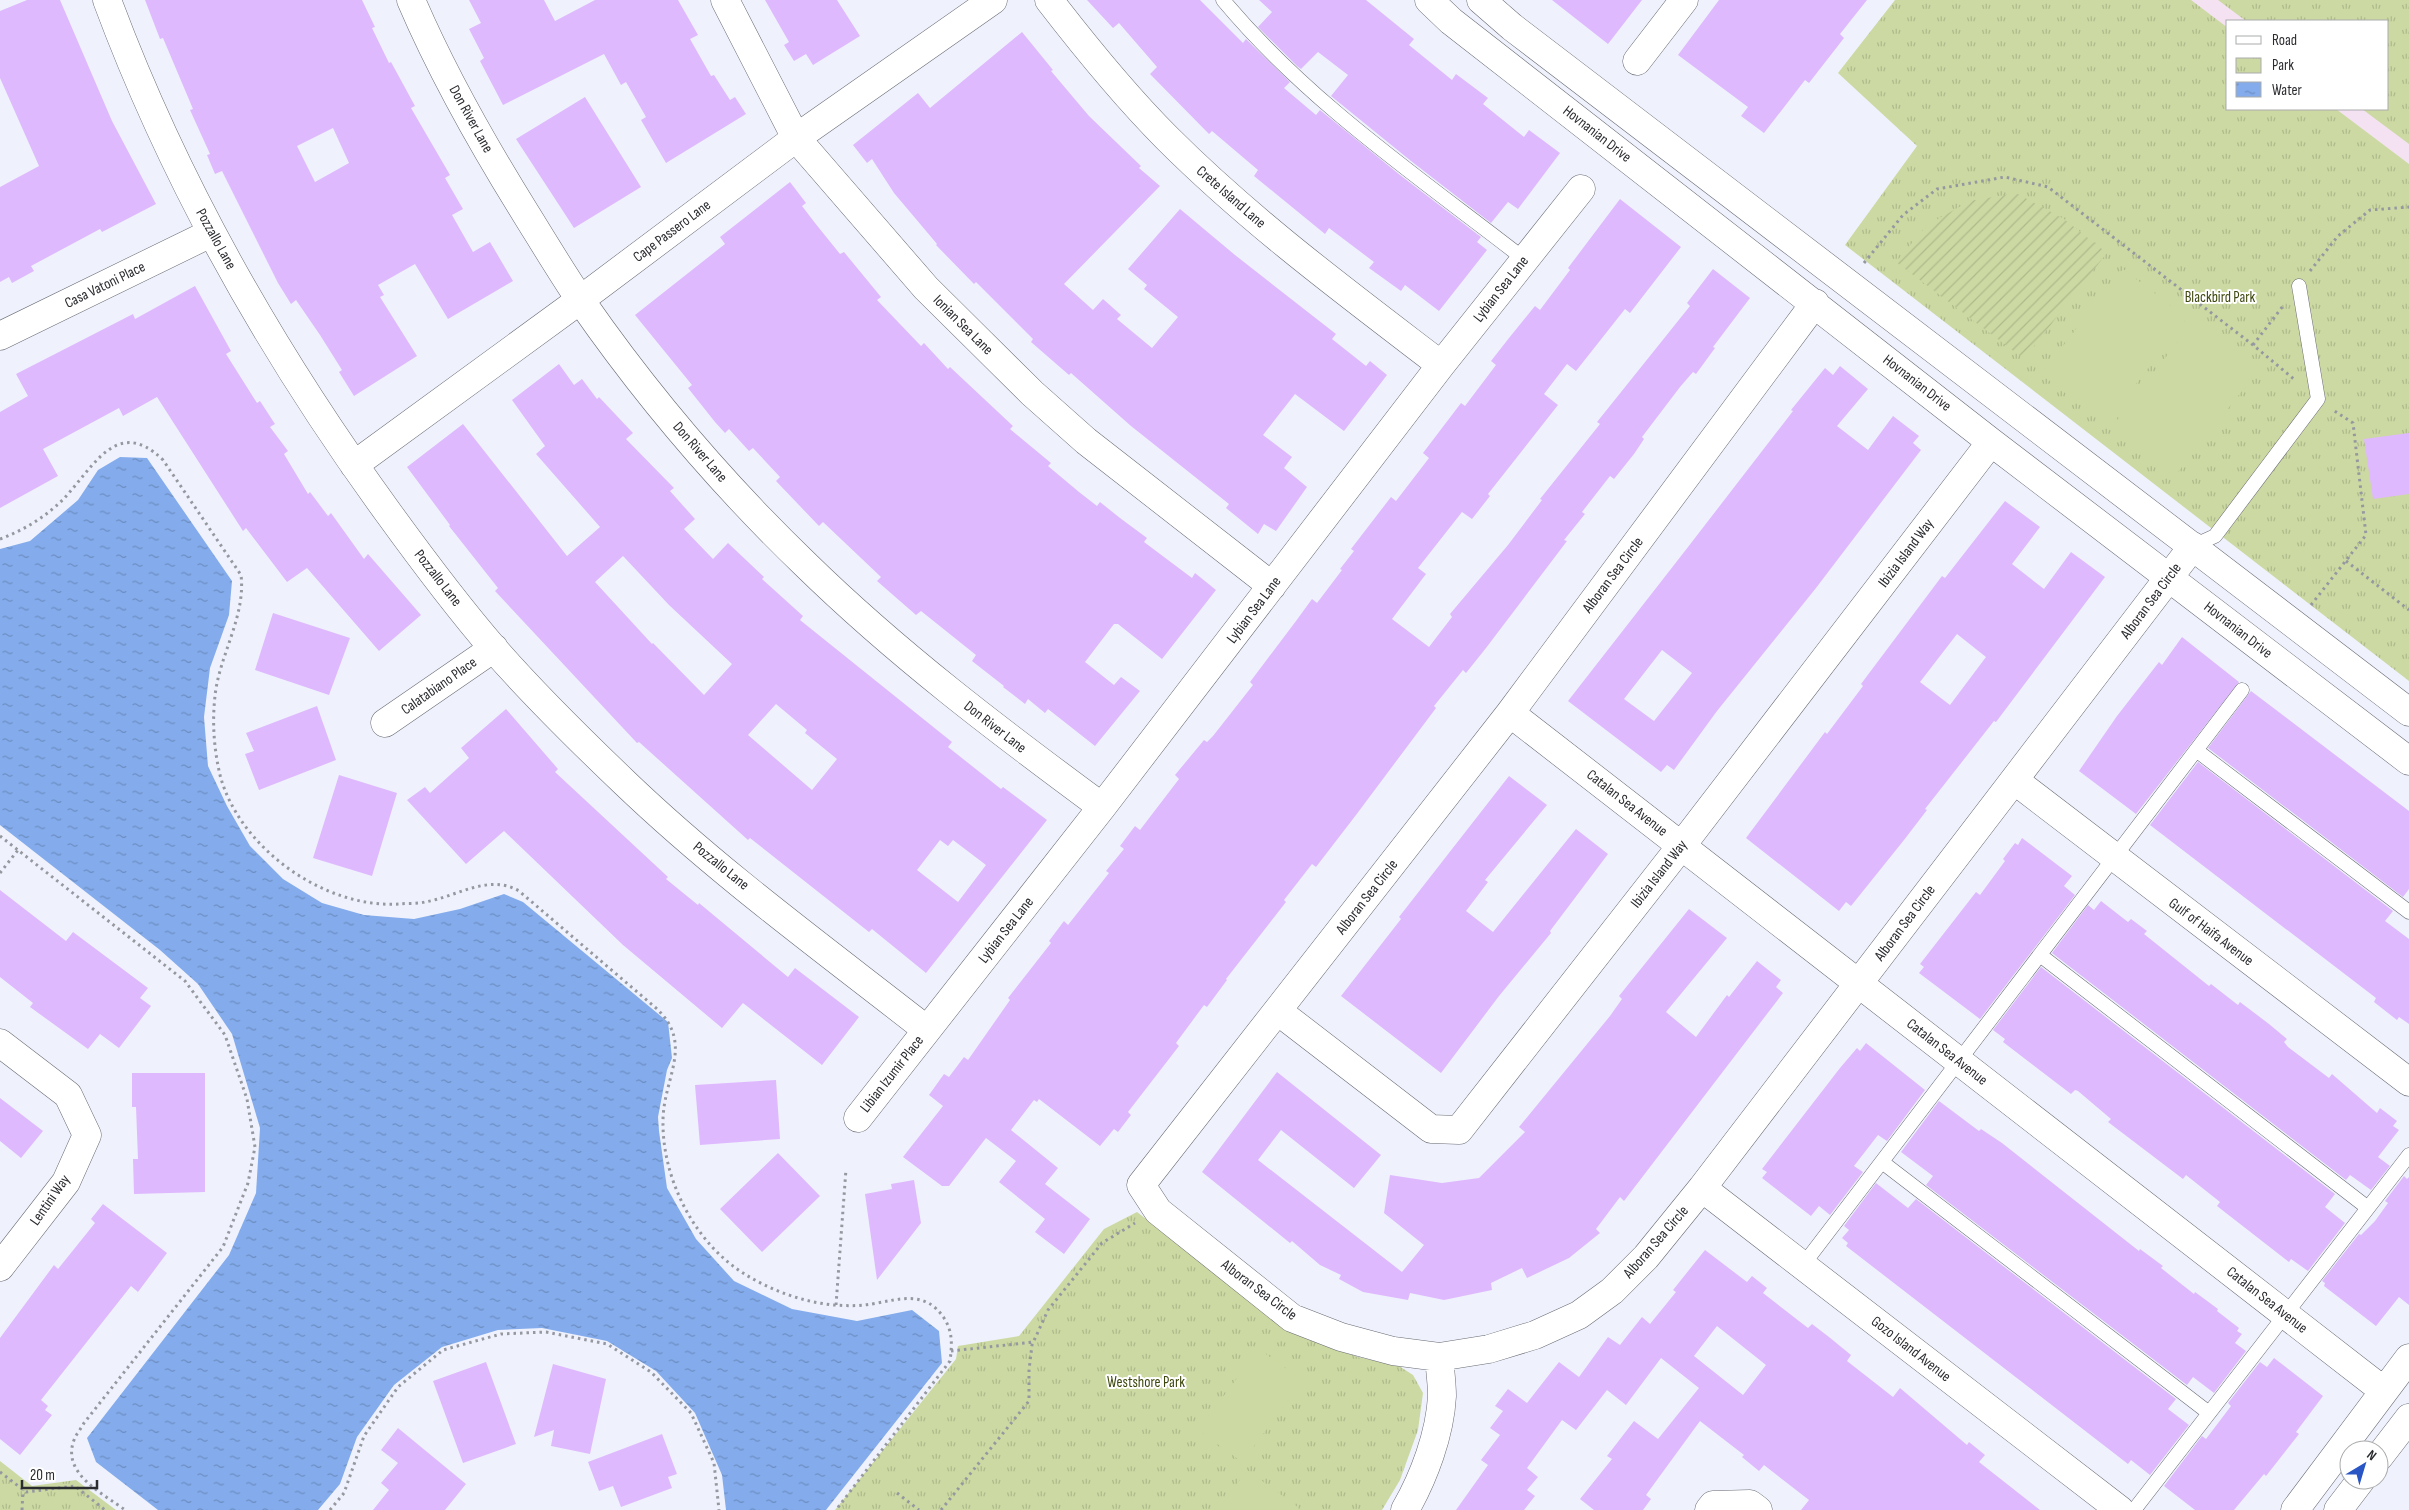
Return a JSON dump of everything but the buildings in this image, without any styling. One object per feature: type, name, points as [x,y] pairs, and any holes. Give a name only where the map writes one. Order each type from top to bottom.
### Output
[{"type":"street","name":"Pozzallo Lane","points":[[107,0],[131,66],[211,233],[318,413],[425,563],[494,648],[627,785],[696,846],[927,1030]]},
{"type":"street","name":"Don River Lane","points":[[411,0],[459,100],[508,185],[580,300],[636,376],[694,448],[805,565],[910,659],[1029,754],[1102,808]]},
{"type":"street","name":"Ionian Sea Lane","points":[[725,0],[796,138],[926,288],[1032,393],[1107,458],[1272,586]]},
{"type":"street","name":"Cape Passero Lane","points":[[354,465],[580,300],[796,138],[993,0]]},
{"type":"street","name":"Crete Island Lane","points":[[1049,0],[1078,38],[1125,93],[1166,137],[1208,177],[1344,292],[1440,365]]},
{"type":"street","name":"Hovnanian Drive","points":[[1429,0],[1451,21],[1991,442],[2409,761]]},
{"type":"street","points":[[1481,0],[1528,39],[2409,712]]},
{"type":"street","points":[[1637,61],[1684,0]]},
{"type":"street","name":"Lybian Sea Lane","points":[[927,1030],[1102,808],[1440,365],[1581,189]]},
{"type":"street","name":"Casa Vatoni Place","points":[[0,336],[211,233]]},
{"type":"street","name":"Alboran Sea Circle","points":[[1815,303],[1510,713],[1279,1012],[1141,1185],[1158,1211],[1292,1318],[1341,1337],[1393,1351],[1439,1357],[1489,1349],[1535,1335],[1579,1315],[1612,1291],[1646,1257],[1702,1188],[2193,546]]},
{"type":"street","name":"Ibizia Island Way","points":[[1279,1012],[1431,1130],[1458,1130],[1682,845],[1991,442]]},
{"type":"street","name":"Calatabiano Place","points":[[385,723],[494,648]]},
{"type":"street","name":"Catalan Sea Avenue","points":[[1510,713],[1860,982],[2384,1391]]},
{"type":"street","name":"Gulf of Haifa Avenue","points":[[2014,780],[2409,1082]]},
{"type":"street","name":"Libian Izumir Place","points":[[858,1118],[927,1030]]},
{"type":"street","name":"Lentini Way","points":[[0,1043],[68,1095],[87,1135],[66,1182],[0,1267]]},
{"type":"street","name":"Gozo Island Avenue","points":[[1702,1188],[2120,1510]]},
{"type":"street","points":[[1405,1510],[1428,1458],[1437,1424],[1442,1396],[1439,1357]]},
{"type":"street","points":[[2295,1510],[2409,1358]]},
{"type":"street","points":[[2389,1444],[2409,1418]]},
{"type":"street","points":[[2338,1510],[2353,1490]]},
{"type":"street","points":[[1709,1510],[1713,1505],[1750,1504],[1758,1510]]},
{"type":"lane","points":[[1223,0],[1250,32],[1308,87],[1404,167],[1524,259]]},
{"type":"lane","points":[[2193,546],[2215,536],[2318,399],[2298,286]]},
{"type":"lane","points":[[1803,1265],[2242,690]]},
{"type":"lane","points":[[2196,750],[2409,912]]},
{"type":"lane","points":[[2040,955],[2368,1208]]},
{"type":"lane","points":[[2134,1510],[2409,1155]]},
{"type":"lane","points":[[1882,1162],[2209,1413]]},
{"type":"path","points":[[1862,266],[1903,215],[1937,189],[2005,177],[2048,188],[2253,345],[2318,399],[2353,423],[2366,535],[2308,609]]},
{"type":"path","points":[[2253,345],[2338,236],[2370,210],[2409,207]]},
{"type":"path","points":[[0,539],[26,528],[56,507],[73,490],[97,457],[111,448],[118,445],[139,444],[155,452],[163,460],[241,575],[242,597],[217,680],[214,734],[215,751],[225,788],[248,830],[272,855],[296,874],[317,886],[354,900],[395,904],[424,902],[489,884],[506,884],[519,891],[667,1018],[672,1028],[677,1050],[663,1120],[665,1148],[671,1178],[697,1227],[725,1259],[765,1286],[795,1297],[836,1305],[866,1305],[911,1298],[929,1302],[939,1311],[952,1335],[950,1361],[836,1510]]},
{"type":"path","points":[[2346,561],[2409,610]]},
{"type":"path","points":[[0,836],[185,981],[225,1035],[247,1099],[255,1147],[248,1184],[223,1247],[84,1424],[73,1441],[72,1464],[81,1477],[125,1510]]},
{"type":"path","points":[[0,874],[18,850]]},
{"type":"path","points":[[836,1305],[846,1169]]},
{"type":"path","points":[[940,1510],[1029,1401],[1029,1370],[1034,1342],[1048,1310],[1102,1243],[1138,1221]]},
{"type":"path","points":[[330,1510],[344,1493],[364,1436],[405,1381],[443,1350],[501,1334],[546,1332],[607,1344],[651,1372],[691,1413],[714,1463],[719,1510]]},
{"type":"path","points":[[952,1351],[1034,1342]]},
{"type":"path","points":[[0,1472],[26,1492],[75,1486],[105,1510]]},
{"type":"path","points":[[22,1510],[23,1490]]},
{"type":"path","points":[[897,1493],[919,1510]]},
{"type":"shaded area","points":[[2188,0],[2409,0],[2409,164],[2336,110],[2389,110],[2389,20],[2226,20],[2226,28]]},
{"type":"green space","name":"Blackbird Park","points":[[1895,0],[2191,0],[2226,26],[2226,110],[2337,110],[2409,164],[2409,681],[1845,245],[1917,146],[1838,73]]},
{"type":"green space","points":[[2218,0],[2409,0],[2409,144],[2363,110],[2389,110],[2389,20],[2245,20]]},
{"type":"green space","points":[[2016,193],[2064,219],[2107,253],[2024,359],[1896,262],[1927,225],[1970,201]]},
{"type":"green space","points":[[2123,269],[2187,318],[2105,424],[2041,374]]},
{"type":"green space","points":[[2193,322],[2257,372],[2174,477],[2111,428]]},
{"type":"green space","name":"Westshore Park","points":[[1137,1212],[1209,1268],[1327,1346],[1358,1357],[1399,1366],[1413,1375],[1423,1393],[1418,1430],[1400,1480],[1382,1510],[835,1510],[956,1359],[958,1346],[1019,1336],[1104,1229]]},
{"type":"green space","points":[[1259,1349],[1303,1381],[1242,1462],[1198,1430]]},
{"type":"green space","points":[[0,1461],[32,1486],[76,1480],[116,1510],[0,1510]]},
{"type":"green space","points":[[1247,1470],[1299,1508],[1297,1510],[1218,1510]]},
{"type":"water","points":[[120,457],[147,458],[232,581],[229,615],[210,668],[204,717],[208,766],[227,806],[250,846],[283,879],[322,903],[364,915],[414,919],[460,909],[504,894],[523,902],[668,1022],[672,1058],[667,1070],[658,1117],[667,1188],[696,1239],[734,1281],[792,1309],[857,1321],[912,1310],[939,1331],[942,1363],[826,1510],[726,1510],[722,1475],[695,1413],[656,1371],[607,1341],[542,1328],[498,1330],[442,1347],[394,1385],[357,1437],[340,1484],[318,1510],[158,1510],[96,1462],[87,1438],[229,1255],[256,1193],[260,1128],[232,1034],[198,984],[160,950],[0,825],[0,549],[30,541],[78,500],[98,470]]}]
